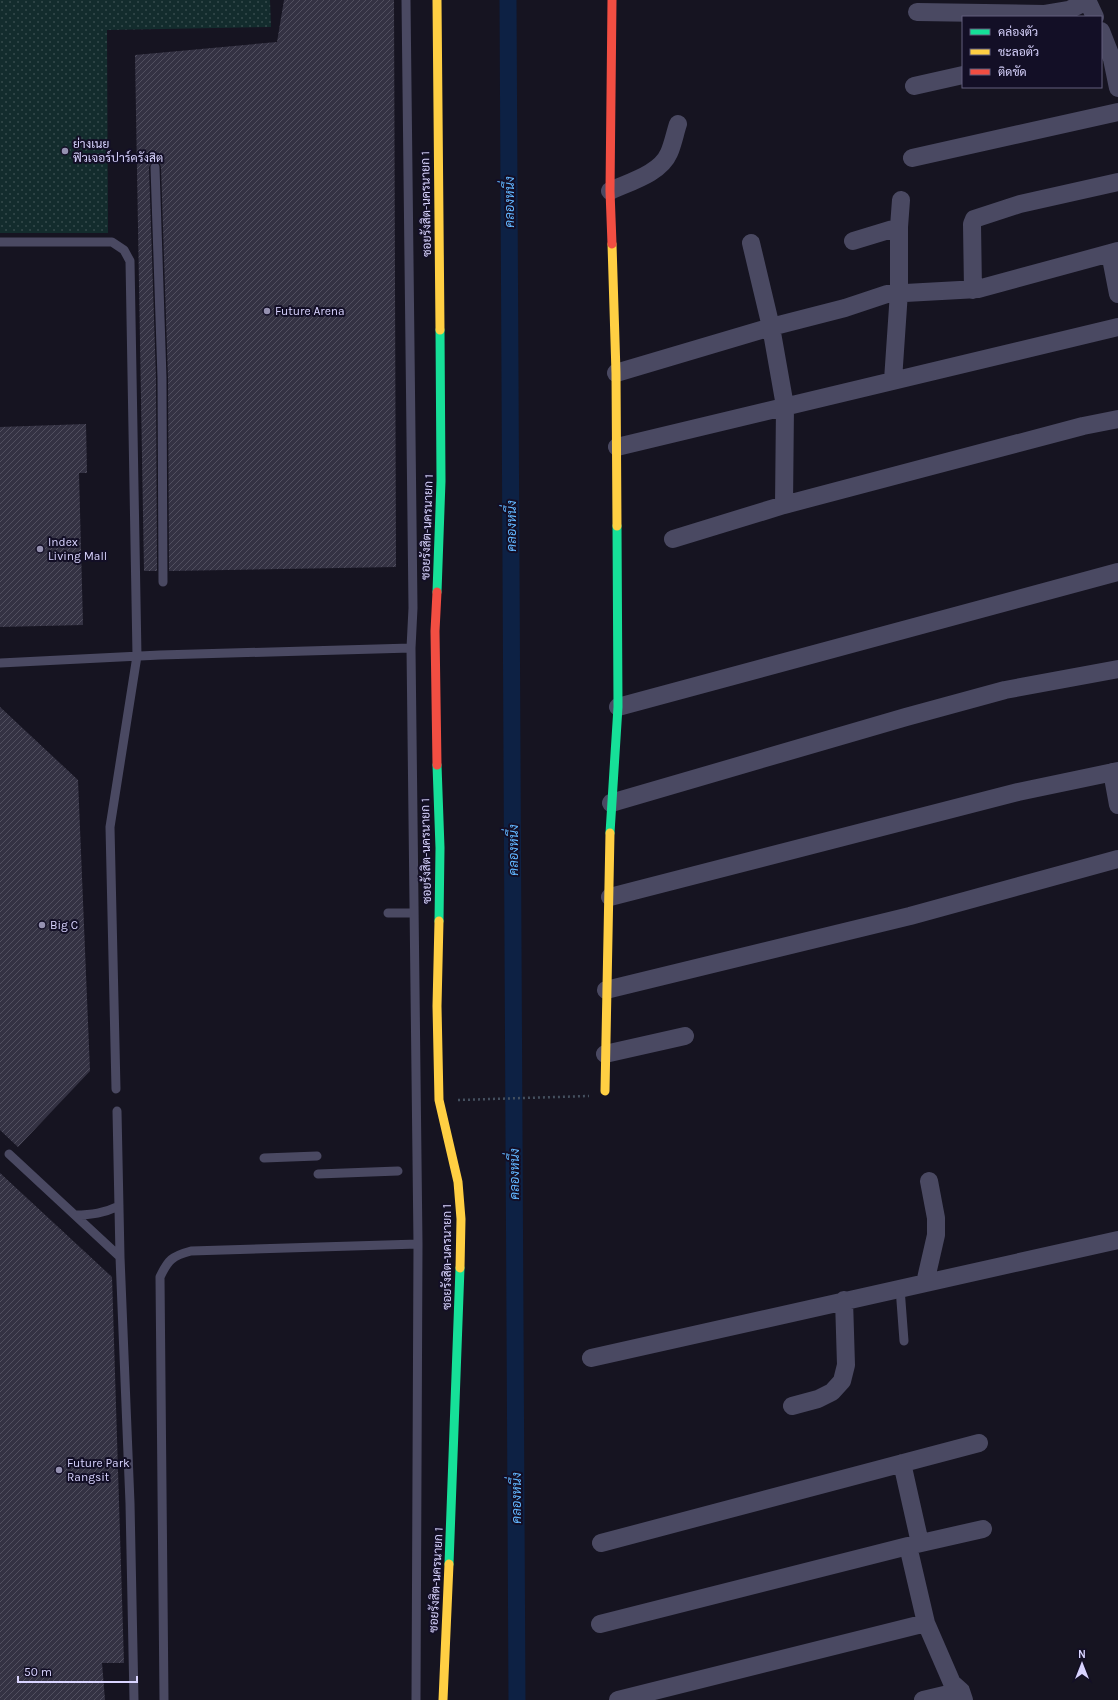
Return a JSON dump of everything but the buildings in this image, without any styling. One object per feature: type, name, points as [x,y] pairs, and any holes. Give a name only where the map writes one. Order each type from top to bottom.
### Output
[{"type":"street","name":"ซอยรังสิต-นครนายก 1","points":[[437,0],[441,481],[435,631],[436,739],[440,848],[436,1006],[439,1100],[458,1182],[461,1219],[457,1368],[443,1700]]},
{"type":"street","points":[[605,1091],[611,803],[618,707],[616,373],[610,191],[612,0]]},
{"type":"street","points":[[917,12],[1045,14],[1090,6]]},
{"type":"street","points":[[1106,38],[1118,88]]},
{"type":"street","points":[[914,86],[962,75]]},
{"type":"street","points":[[912,158],[1118,112]]},
{"type":"street","points":[[610,191],[648,174],[658,167],[668,155],[678,124]]},
{"type":"street","points":[[973,290],[972,224],[974,219],[1020,204],[1118,182]]},
{"type":"street","points":[[894,380],[899,292],[899,227],[901,200]]},
{"type":"street","points":[[854,241],[899,227]]},
{"type":"street","points":[[751,243],[771,327],[785,406],[784,505]]},
{"type":"street","points":[[616,373],[771,327],[846,308],[887,294],[899,292],[973,290],[1114,252],[1118,294]]},
{"type":"street","points":[[617,448],[785,406],[1118,327]]},
{"type":"street","points":[[673,539],[784,505],[1083,426],[1118,419]]},
{"type":"street","points":[[618,707],[1118,572]]},
{"type":"street","points":[[611,803],[997,692],[1118,669]]},
{"type":"street","points":[[610,897],[1018,792],[1115,771],[1118,804]]},
{"type":"street","points":[[606,990],[910,916],[1118,859]]},
{"type":"street","points":[[605,1054],[685,1036]]},
{"type":"street","points":[[925,1283],[936,1235],[936,1218],[929,1181]]},
{"type":"street","points":[[590,1358],[844,1300],[1118,1240]]},
{"type":"street","points":[[792,1406],[818,1400],[832,1392],[842,1381],[846,1365],[844,1300]]},
{"type":"street","points":[[601,1543],[979,1443]]},
{"type":"street","points":[[902,1463],[926,1623],[955,1694],[923,1700]]},
{"type":"street","points":[[600,1624],[914,1544],[983,1529]]},
{"type":"street","points":[[618,1700],[926,1623]]},
{"type":"lane","points":[[406,0],[413,608],[411,648],[418,1244],[416,1700]]},
{"type":"lane","points":[[155,167],[162,378],[163,582]]},
{"type":"lane","points":[[0,242],[112,242],[124,250],[130,262],[137,656],[110,827],[116,1089]]},
{"type":"lane","points":[[0,663],[137,656],[411,648]]},
{"type":"lane","points":[[388,913],[414,913]]},
{"type":"lane","points":[[117,1112],[120,1257],[130,1502],[134,1700]]},
{"type":"lane","points":[[10,1154],[120,1257]]},
{"type":"lane","points":[[264,1158],[317,1156]]},
{"type":"lane","points":[[318,1174],[398,1171]]},
{"type":"lane","points":[[75,1215],[92,1215],[103,1213],[119,1206]]},
{"type":"lane","points":[[164,1700],[160,1277],[167,1262],[182,1253],[191,1251],[418,1244]]},
{"type":"lane","points":[[900,1288],[904,1341]]},
{"type":"path","points":[[456,1100],[587,1097]]},
{"type":"green space","points":[[0,0],[270,0],[271,27],[107,30],[108,233],[0,233]]},
{"type":"waterway","name":"คลองหนึ่ง","points":[[508,0],[517,1700]]},
{"type":"traffic: fast","points":[[437,592],[441,481],[440,330]]},
{"type":"traffic: fast","points":[[610,833],[618,707],[617,526]]},
{"type":"traffic: fast","points":[[437,765],[440,848],[439,921]]},
{"type":"traffic: fast","points":[[449,1564],[460,1268]]},
{"type":"traffic: slow","points":[[437,0],[440,330]]},
{"type":"traffic: slow","points":[[612,244],[616,373],[617,526]]},
{"type":"traffic: slow","points":[[605,1091],[610,833]]},
{"type":"traffic: slow","points":[[439,921],[437,1006],[439,1100],[458,1182],[461,1219],[460,1268]]},
{"type":"traffic: slow","points":[[443,1700],[449,1564]]},
{"type":"traffic: jam","points":[[612,0],[610,191],[612,244]]},
{"type":"traffic: jam","points":[[437,592],[435,631],[437,765]]},
{"type":"place","name":"ย่างเนย ฟิวเจอร์ปาร์ครังสิต","points":[[65,151]]},
{"type":"place","name":"Future Arena","points":[[267,311]]},
{"type":"place","name":"Index Living Mall","points":[[40,549]]},
{"type":"place","name":"Big C","points":[[42,925]]},
{"type":"place","name":"Future Park Rangsit","points":[[59,1470]]}]
